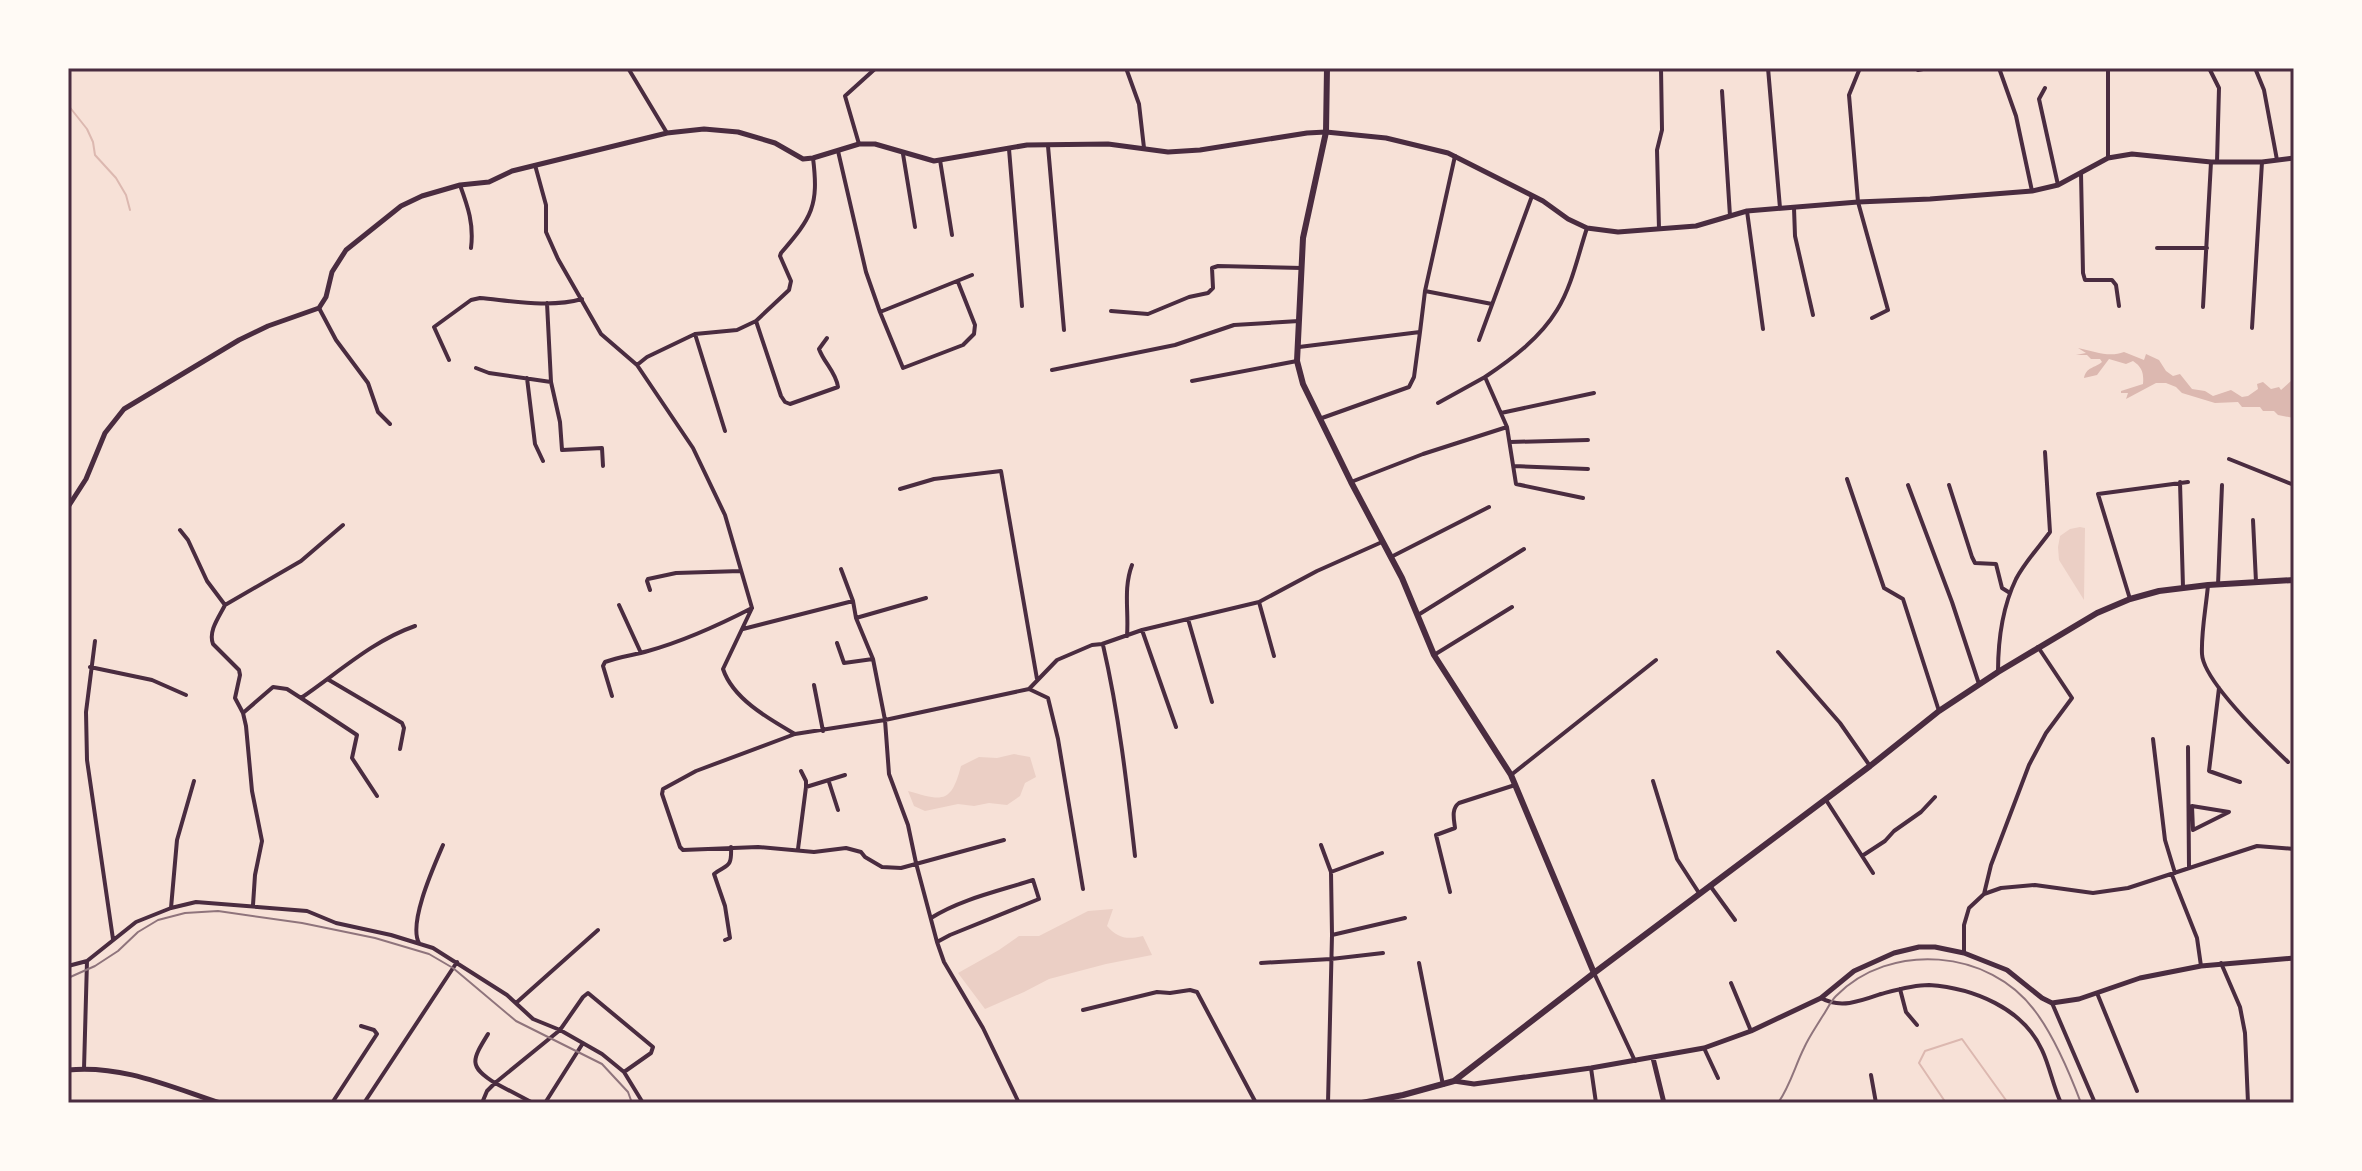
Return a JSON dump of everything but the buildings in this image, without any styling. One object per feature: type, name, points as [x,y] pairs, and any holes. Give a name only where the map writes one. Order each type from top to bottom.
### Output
[{"type":"main road","points":[[1327,68],[1326,132],[1303,238],[1297,361],[1303,384],[1391,557],[1434,655],[1511,775],[1594,973]]},
{"type":"main road","points":[[1362,1103],[1454,1081],[1939,711],[2097,613],[2130,599],[2183,587],[2294,580]]},
{"type":"street","points":[[628,68],[667,133]]},
{"type":"street","points":[[859,144],[845,96],[876,68]]},
{"type":"street","points":[[1126,68],[1139,104],[1144,148]]},
{"type":"street","points":[[1659,229],[1657,150],[1662,130],[1661,68]]},
{"type":"street","points":[[1768,68],[1780,208]]},
{"type":"street","points":[[1860,68],[1849,95],[1858,202],[1888,310],[1872,318]]},
{"type":"street","points":[[1918,70],[1928,68]]},
{"type":"street","points":[[1999,68],[2016,116],[2032,191]]},
{"type":"street","points":[[2108,68],[2108,158]]},
{"type":"street","points":[[2203,307],[2219,88],[2209,68]]},
{"type":"street","points":[[2255,68],[2264,90],[2277,160]]},
{"type":"street","points":[[2045,88],[2039,99],[2058,185]]},
{"type":"street","points":[[1722,91],[1730,217]]},
{"type":"street","points":[[68,507],[86,479],[105,433],[124,409],[239,340],[319,308],[326,297],[334,266],[346,250],[401,206],[460,185],[489,182],[512,171],[667,133],[704,129],[738,132],[775,143],[803,159],[859,144],[875,144],[934,161],[1009,148],[1048,145],[1108,144],[1168,152],[1307,133],[1386,138],[1448,153],[1543,201],[1587,228],[1618,232],[1696,226],[1747,211],[2032,191],[2058,185],[2108,158],[2132,154],[2214,162],[2294,158]]},
{"type":"street","points":[[1048,145],[1064,330]]},
{"type":"street","points":[[1009,148],[1022,306]]},
{"type":"street","points":[[838,151],[866,272],[903,368],[963,345],[974,334],[975,325],[958,282]]},
{"type":"street","points":[[903,154],[915,227]]},
{"type":"street","points":[[1322,418],[1409,387],[1414,377],[1425,291],[1455,156]]},
{"type":"street","points":[[637,365],[695,334],[737,330],[756,321],[789,290],[791,281],[780,256],[802,229],[816,197],[813,158]]},
{"type":"street","points":[[940,160],[952,235]]},
{"type":"street","points":[[2252,328],[2262,162]]},
{"type":"street","points":[[535,165],[546,205],[546,232],[558,259],[601,334],[637,365],[693,448],[725,515],[752,608],[723,669],[727,680],[761,712],[795,734]]},
{"type":"street","points":[[2081,173],[2083,273],[2085,280],[2112,280],[2116,285],[2119,306]]},
{"type":"street","points":[[460,185],[472,219],[471,248]]},
{"type":"street","points":[[1479,340],[1532,196]]},
{"type":"street","points":[[1794,208],[1795,236],[1813,315]]},
{"type":"street","points":[[1747,211],[1763,329]]},
{"type":"street","points":[[1438,403],[1513,359],[1536,336],[1557,310],[1587,228]]},
{"type":"street","points":[[2157,248],[2207,248]]},
{"type":"street","points":[[1111,311],[1148,314],[1189,297],[1208,293],[1213,288],[1212,268],[1218,266],[1302,268]]},
{"type":"street","points":[[880,312],[972,275]]},
{"type":"street","points":[[1425,291],[1492,304]]},
{"type":"street","points":[[449,360],[434,327],[471,300],[547,303],[572,302],[582,298]]},
{"type":"street","points":[[547,303],[551,382],[560,422],[562,450],[602,448],[603,466]]},
{"type":"street","points":[[319,308],[336,340],[368,383],[378,412],[390,424]]},
{"type":"street","points":[[756,321],[781,396],[790,404],[838,387],[836,376],[819,349],[827,338]]},
{"type":"street","points":[[1052,370],[1175,345],[1234,325],[1299,321]]},
{"type":"street","points":[[1298,347],[1420,332]]},
{"type":"street","points":[[695,334],[725,431]]},
{"type":"street","points":[[1192,381],[1297,361]]},
{"type":"street","points":[[476,368],[489,373],[551,382]]},
{"type":"street","points":[[1485,377],[1507,427],[1516,484],[1583,498]]},
{"type":"street","points":[[527,378],[535,444],[543,461]]},
{"type":"street","points":[[1501,413],[1594,393]]},
{"type":"street","points":[[1351,482],[1423,454],[1507,427]]},
{"type":"street","points":[[1509,442],[1588,440]]},
{"type":"street","points":[[1998,672],[1998,644],[2004,610],[2017,576],[2050,532],[2045,452]]},
{"type":"street","points":[[2229,459],[2294,485]]},
{"type":"street","points":[[1513,466],[1588,469]]},
{"type":"street","points":[[900,489],[934,479],[1001,471],[1037,679]]},
{"type":"street","points":[[1847,479],[1884,588],[1903,599],[1939,711]]},
{"type":"street","points":[[2180,482],[2183,587]]},
{"type":"street","points":[[2130,599],[2098,494],[2188,482]]},
{"type":"street","points":[[1908,485],[1979,684]]},
{"type":"street","points":[[1949,485],[1975,563],[1996,564],[2002,588],[2010,594]]},
{"type":"street","points":[[2218,585],[2222,485]]},
{"type":"street","points":[[1391,557],[1489,507]]},
{"type":"street","points":[[2253,520],[2256,582]]},
{"type":"street","points":[[253,905],[262,841],[252,791],[246,726],[235,698],[240,675],[211,638],[225,605],[301,561],[343,525]]},
{"type":"street","points":[[180,530],[207,581],[225,605]]},
{"type":"street","points":[[1029,689],[1057,660],[1092,645],[1259,602],[1317,571],[1382,542]]},
{"type":"street","points":[[1418,615],[1524,549]]},
{"type":"street","points":[[1127,636],[1129,619],[1125,599],[1132,565]]},
{"type":"street","points":[[841,569],[873,659],[885,720],[889,774],[908,825],[937,942],[944,962],[983,1028],[1019,1103]]},
{"type":"street","points":[[650,590],[648,579],[676,573],[741,571]]},
{"type":"street","points":[[2208,585],[2202,658],[2219,688],[2251,727],[2288,762]]},
{"type":"street","points":[[856,618],[926,598]]},
{"type":"street","points":[[743,629],[853,601]]},
{"type":"street","points":[[1259,602],[1274,656]]},
{"type":"street","points":[[619,605],[641,653]]},
{"type":"street","points":[[1434,655],[1512,607]]},
{"type":"street","points":[[612,696],[603,666],[605,662],[649,651],[752,608]]},
{"type":"street","points":[[1188,619],[1212,702]]},
{"type":"street","points":[[301,698],[378,642],[415,626]]},
{"type":"street","points":[[1142,630],[1176,727]]},
{"type":"street","points":[[95,641],[86,712],[87,760],[113,939]]},
{"type":"street","points":[[837,643],[844,663],[873,659]]},
{"type":"street","points":[[1102,644],[1112,684],[1135,856]]},
{"type":"street","points":[[1984,894],[1991,865],[2029,765],[2046,733],[2072,698],[2038,647]]},
{"type":"street","points":[[1778,652],[1840,723],[1870,766]]},
{"type":"street","points":[[1511,775],[1656,660]]},
{"type":"street","points":[[90,667],[152,680],[186,695]]},
{"type":"street","points":[[329,680],[402,723],[400,749]]},
{"type":"street","points":[[814,685],[823,731]]},
{"type":"street","points":[[243,713],[273,687],[287,689],[357,735],[352,758],[377,796]]},
{"type":"street","points":[[2219,688],[2209,771],[2240,782]]},
{"type":"street","points":[[1004,840],[901,868],[882,867],[861,852],[846,848],[814,852],[731,847],[683,850],[662,791],[696,771],[795,734],[885,720],[1029,689],[1048,698],[1058,739],[1083,889]]},
{"type":"street","points":[[2153,739],[2165,840],[2173,874],[2197,938],[2201,966]]},
{"type":"street","points":[[2188,747],[2189,868]]},
{"type":"street","points":[[798,849],[806,787],[801,771]]},
{"type":"street","points":[[806,787],[845,775]]},
{"type":"street","points":[[171,908],[177,840],[194,781]]},
{"type":"street","points":[[1653,781],[1677,859],[1700,895]]},
{"type":"street","points":[[829,782],[838,810]]},
{"type":"street","points":[[1450,892],[1436,835],[1455,828],[1454,812],[1459,803],[1515,785]]},
{"type":"street","points":[[1862,856],[1921,812],[1935,797]]},
{"type":"street","points":[[1826,800],[1873,873]]},
{"type":"street","points":[[2188,836],[2193,830],[2229,812],[2192,806],[2193,830]]},
{"type":"street","points":[[419,943],[415,937],[422,896],[443,845]]},
{"type":"street","points":[[1321,845],[1331,872],[1328,1103]]},
{"type":"street","points":[[1964,953],[1964,925],[1969,908],[1984,894],[2001,888],[2035,885],[2093,893],[2128,888],[2257,846],[2294,849]]},
{"type":"street","points":[[725,940],[730,938],[725,906],[714,874],[728,866],[732,859],[731,847]]},
{"type":"street","points":[[1331,872],[1382,853]]},
{"type":"street","points":[[931,918],[975,898],[1033,880],[1039,899],[937,942]]},
{"type":"street","points":[[1711,887],[1735,920]]},
{"type":"street","points":[[68,966],[87,961],[136,922],[196,902],[307,911],[336,923],[433,948],[507,995],[533,1019],[560,1030],[602,1054],[624,1072],[643,1103]]},
{"type":"street","points":[[1332,935],[1405,918]]},
{"type":"street","points":[[515,1003],[598,930]]},
{"type":"street","points":[[1454,1081],[1474,1084],[1704,1048],[1751,1031],[1821,998],[1854,971],[1894,953],[1919,947],[1964,953],[2007,970],[2052,1003],[2079,999],[2140,978],[2201,966],[2294,958]]},
{"type":"street","points":[[1261,963],[1383,953]]},
{"type":"street","points":[[84,1069],[87,961]]},
{"type":"street","points":[[364,1103],[457,962]]},
{"type":"street","points":[[1419,963],[1443,1085]]},
{"type":"street","points":[[2221,963],[2240,1007],[2245,1033],[2248,1103]]},
{"type":"street","points":[[1594,973],[1635,1061]]},
{"type":"street","points":[[1731,983],[1751,1031]]},
{"type":"street","points":[[1821,998],[1831,1003],[1853,1003],[1900,989],[1928,985],[1976,993],[2009,1011],[2028,1030],[2042,1050],[2061,1103]]},
{"type":"street","points":[[1900,989],[1906,1012],[1917,1025]]},
{"type":"street","points":[[1083,1010],[1157,992],[1197,992],[1256,1103]]},
{"type":"street","points":[[482,1103],[495,1083],[560,1030],[588,993],[653,1047],[651,1053],[624,1072]]},
{"type":"street","points":[[2097,993],[2137,1091]]},
{"type":"street","points":[[2052,1003],[2095,1103]]},
{"type":"street","points":[[332,1103],[377,1034],[361,1026]]},
{"type":"street","points":[[488,1034],[475,1062],[478,1072],[533,1103]]},
{"type":"street","points":[[545,1103],[583,1043]]},
{"type":"street","points":[[1704,1048],[1718,1078]]},
{"type":"street","points":[[1653,1058],[1664,1103]]},
{"type":"street","points":[[1591,1068],[1596,1103]]},
{"type":"street","points":[[68,1070],[119,1071],[220,1103]]},
{"type":"street","points":[[1871,1075],[1876,1103]]},
{"type":"shaded area","points":[[2078,348],[2107,354],[2124,352],[2144,360],[2146,354],[2159,360],[2173,376],[2180,374],[2192,389],[2213,396],[2231,390],[2242,397],[2248,396],[2258,389],[2257,384],[2263,382],[2271,389],[2279,387],[2281,390],[2291,381],[2294,418],[2278,415],[2274,411],[2263,411],[2260,407],[2242,407],[2238,402],[2215,403],[2182,393],[2166,383],[2156,383],[2126,399],[2128,393],[2121,391],[2143,384],[2143,373],[2138,366],[2133,361],[2126,364],[2109,359],[2097,375],[2084,378],[2089,370],[2102,362],[2087,355],[2076,355],[2086,353]]},
{"type":"shaded area","points":[[2080,527],[2085,528],[2084,600],[2059,560],[2058,547],[2060,536]]},
{"type":"shaded area","points":[[1014,754],[1030,757],[1036,777],[1025,783],[1020,796],[1007,805],[958,804],[925,811],[914,806],[908,791],[930,797],[944,796],[953,787],[961,766],[979,757],[997,758]]},
{"type":"shaded area","points":[[1113,909],[1107,926],[1123,937],[1143,936],[1152,955],[1049,979],[985,1009],[958,973],[1019,936],[1039,936],[1088,911]]},
{"type":"waterway","points":[[68,105],[87,129],[95,155],[116,178],[130,210]]},
{"type":"waterway","points":[[1946,1103],[1919,1063],[1925,1051],[1962,1039],[2008,1103]]},
{"type":"railway","points":[[68,978],[95,966],[158,920],[185,913],[218,911],[302,923],[375,938],[429,954],[453,968],[516,1021],[602,1064],[628,1092],[632,1103]]},
{"type":"railway","points":[[1778,1103],[1808,1040],[1836,996],[1858,978],[1884,966],[1911,960],[1939,960],[1966,965],[1993,975],[2016,990],[2049,1032],[2081,1103]]}]
